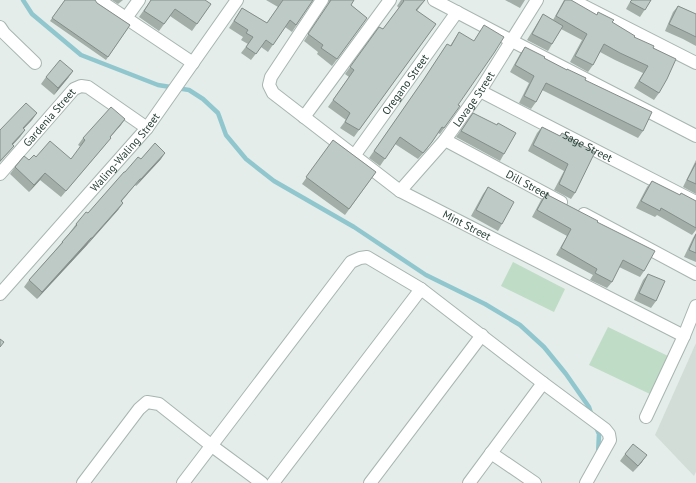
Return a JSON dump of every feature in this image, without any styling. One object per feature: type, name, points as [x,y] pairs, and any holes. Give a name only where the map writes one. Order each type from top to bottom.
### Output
[{"type":"street","points":[[99,0],[192,63]]},
{"type":"street","points":[[126,18],[139,0]]},
{"type":"street","name":"Waling-Waling Street","points":[[0,294],[147,128],[237,0]]},
{"type":"street","name":"Mint Street","points":[[322,0],[271,77],[269,86],[273,93],[400,192],[684,336]]},
{"type":"street","points":[[304,117],[390,0]]},
{"type":"street","points":[[434,0],[696,136]]},
{"type":"street","name":"Lovage Street","points":[[400,192],[445,140],[480,91],[537,0]]},
{"type":"street","points":[[572,0],[696,63]]},
{"type":"street","name":"Oregano Street","points":[[354,156],[457,12]]},
{"type":"street","points":[[0,27],[4,33],[35,62]]},
{"type":"street","name":"Gardenia Street","points":[[0,174],[74,89],[81,86],[88,87],[147,128]]},
{"type":"street","name":"Sage Street","points":[[480,91],[696,202]]},
{"type":"street","name":"Dill Street","points":[[445,140],[696,274]]},
{"type":"street","points":[[183,483],[351,262],[367,257],[422,289],[605,429],[610,440],[586,483]]},
{"type":"street","points":[[273,483],[422,289]]},
{"type":"street","points":[[646,417],[684,336],[696,306]]},
{"type":"street","points":[[370,483],[482,336]]},
{"type":"street","points":[[469,483],[543,383]]},
{"type":"street","points":[[84,483],[139,409],[147,402],[159,404],[262,483]]},
{"type":"street","points":[[491,453],[535,483]]},
{"type":"shaded area","points":[[696,343],[696,472],[694,476],[655,435]]},
{"type":"green space","points":[[513,262],[565,289],[554,312],[501,286]]},
{"type":"green space","points":[[608,327],[668,356],[650,394],[589,365]]},
{"type":"building","points":[[65,0],[95,0],[97,3],[130,25],[108,57],[52,18]]},
{"type":"building","points":[[151,0],[205,0],[211,4],[197,24],[175,9],[164,24],[144,11]]},
{"type":"building","points":[[283,0],[313,0],[296,25],[290,20],[273,45],[266,40],[256,54],[246,47],[253,37],[246,33],[248,30],[234,21],[242,8],[267,23]]},
{"type":"building","points":[[331,0],[354,0],[351,5],[367,18],[337,59],[321,48],[323,45],[308,34]]},
{"type":"building","points":[[403,0],[425,0],[416,10],[436,24],[359,130],[345,122],[350,113],[333,100],[354,70],[350,67],[379,27],[383,29],[404,1]]},
{"type":"building","points":[[565,0],[571,0],[597,15],[598,12],[614,20],[612,22],[635,36],[634,37],[654,46],[653,48],[676,59],[659,93],[639,81],[648,66],[604,44],[593,65],[575,56],[587,34],[556,16]]},
{"type":"building","points":[[632,0],[651,0],[645,10],[630,2]]},
{"type":"building","points":[[678,6],[696,14],[696,37],[669,24]]},
{"type":"building","points":[[543,14],[563,26],[552,44],[532,34]]},
{"type":"building","points":[[484,25],[504,37],[458,105],[460,106],[423,153],[400,137],[385,159],[374,151],[447,44],[451,46],[459,32],[474,41]]},
{"type":"building","points":[[525,47],[567,70],[586,78],[585,80],[652,112],[643,131],[546,83],[536,102],[524,96],[534,76],[515,65]]},
{"type":"building","points":[[60,60],[73,71],[58,88],[46,77]]},
{"type":"building","points":[[26,103],[37,113],[23,128],[25,130],[12,144],[14,146],[0,161],[0,130]]},
{"type":"building","points":[[111,107],[125,119],[110,137],[111,138],[66,191],[45,173],[34,185],[15,167],[24,156],[29,160],[34,155],[36,157],[50,141],[71,159],[85,140],[83,138]]},
{"type":"building","points":[[473,113],[497,125],[498,123],[516,133],[504,154],[461,131]]},
{"type":"building","points":[[542,127],[560,136],[562,133],[595,152],[575,193],[559,184],[568,164],[533,145]]},
{"type":"building","points":[[333,140],[376,172],[349,209],[306,177]]},
{"type":"building","points":[[155,143],[165,153],[121,201],[123,203],[42,292],[29,280],[63,242],[86,212],[88,213],[138,157],[141,159]]},
{"type":"building","points":[[696,163],[696,184],[687,180]]},
{"type":"building","points":[[652,181],[696,201],[696,228],[661,208],[660,211],[641,201]]},
{"type":"building","points":[[488,187],[514,202],[502,224],[476,210]]},
{"type":"building","points":[[546,194],[655,251],[644,271],[623,260],[612,282],[595,273],[597,269],[561,248],[571,229],[537,210]]},
{"type":"building","points":[[696,234],[696,253],[689,250]]},
{"type":"building","points":[[648,274],[665,281],[656,301],[639,293]]},
{"type":"building","points":[[0,339],[4,342],[0,347]]},
{"type":"building","points":[[633,444],[647,455],[638,466],[625,454]]},
{"type":"waterway","points":[[23,0],[32,14],[81,55],[158,85],[189,90],[203,99],[218,113],[226,135],[246,159],[274,181],[354,227],[426,275],[485,304],[520,325],[544,347],[566,374],[589,407],[592,416]]},
{"type":"waterway","points":[[596,427],[599,434],[598,455]]}]
